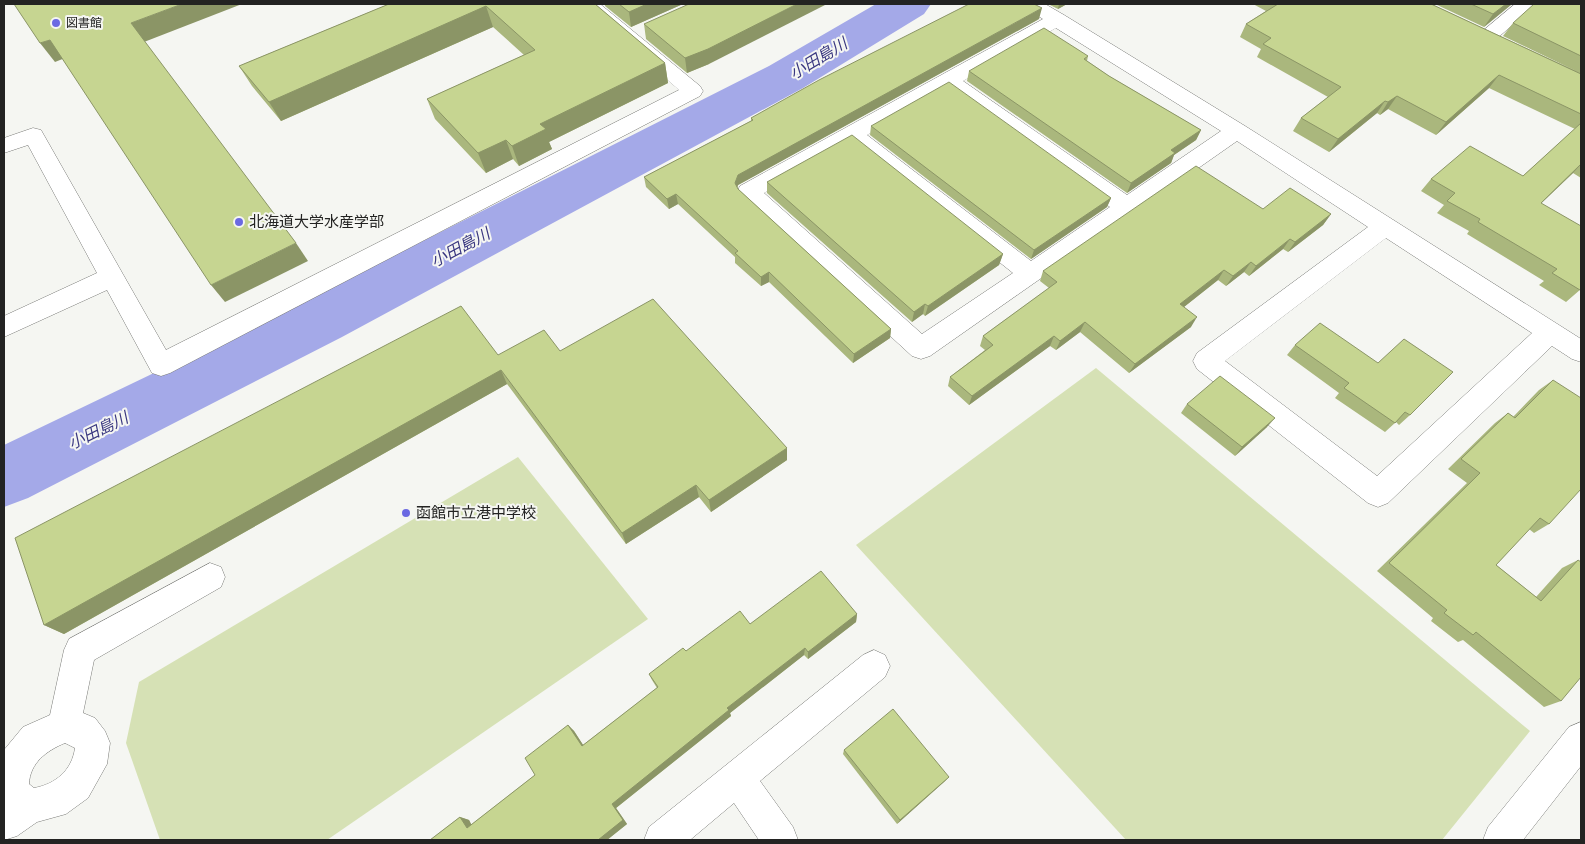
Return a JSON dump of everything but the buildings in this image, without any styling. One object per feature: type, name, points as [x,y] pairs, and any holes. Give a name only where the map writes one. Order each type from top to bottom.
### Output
[{"type":"street","points":[[4,146],[33,135],[110,277],[161,365],[693,91],[637,34],[589,4]]},
{"type":"street","points":[[1032,4],[1237,131],[1581,352]]},
{"type":"street","points":[[1485,38],[1526,4]]},
{"type":"street","points":[[1058,19],[748,192],[921,349],[1237,131]]},
{"type":"street","points":[[948,80],[1126,206]]},
{"type":"street","points":[[852,134],[1031,274]]},
{"type":"street","points":[[1384,227],[1206,361],[1378,494],[1550,332]]},
{"type":"street","points":[[4,327],[110,277]]},
{"type":"street","points":[[64,726],[80,650],[210,577]]},
{"type":"street","points":[[662,840],[874,666]]},
{"type":"street","points":[[64,726],[83,730],[93,743],[90,764],[76,786],[54,802],[17,815],[11,793],[13,766],[35,739],[64,726]]},
{"type":"street","points":[[1501,840],[1581,739]]},
{"type":"street","points":[[737,778],[780,840]]},
{"type":"green space","points":[[1096,368],[1530,731],[1442,840],[1126,840],[856,545]]},
{"type":"green space","points":[[518,457],[648,619],[327,840],[160,840],[126,743],[139,682]]},
{"type":"waterway","name":"小田島川","points":[[4,477],[321,320],[786,77],[908,4]]},
{"type":"place","name":"図書館","points":[[56,23]]},
{"type":"place","name":"北海道大学水産学部","points":[[239,222]]},
{"type":"place","name":"函館市立港中学校","points":[[406,513]]}]
